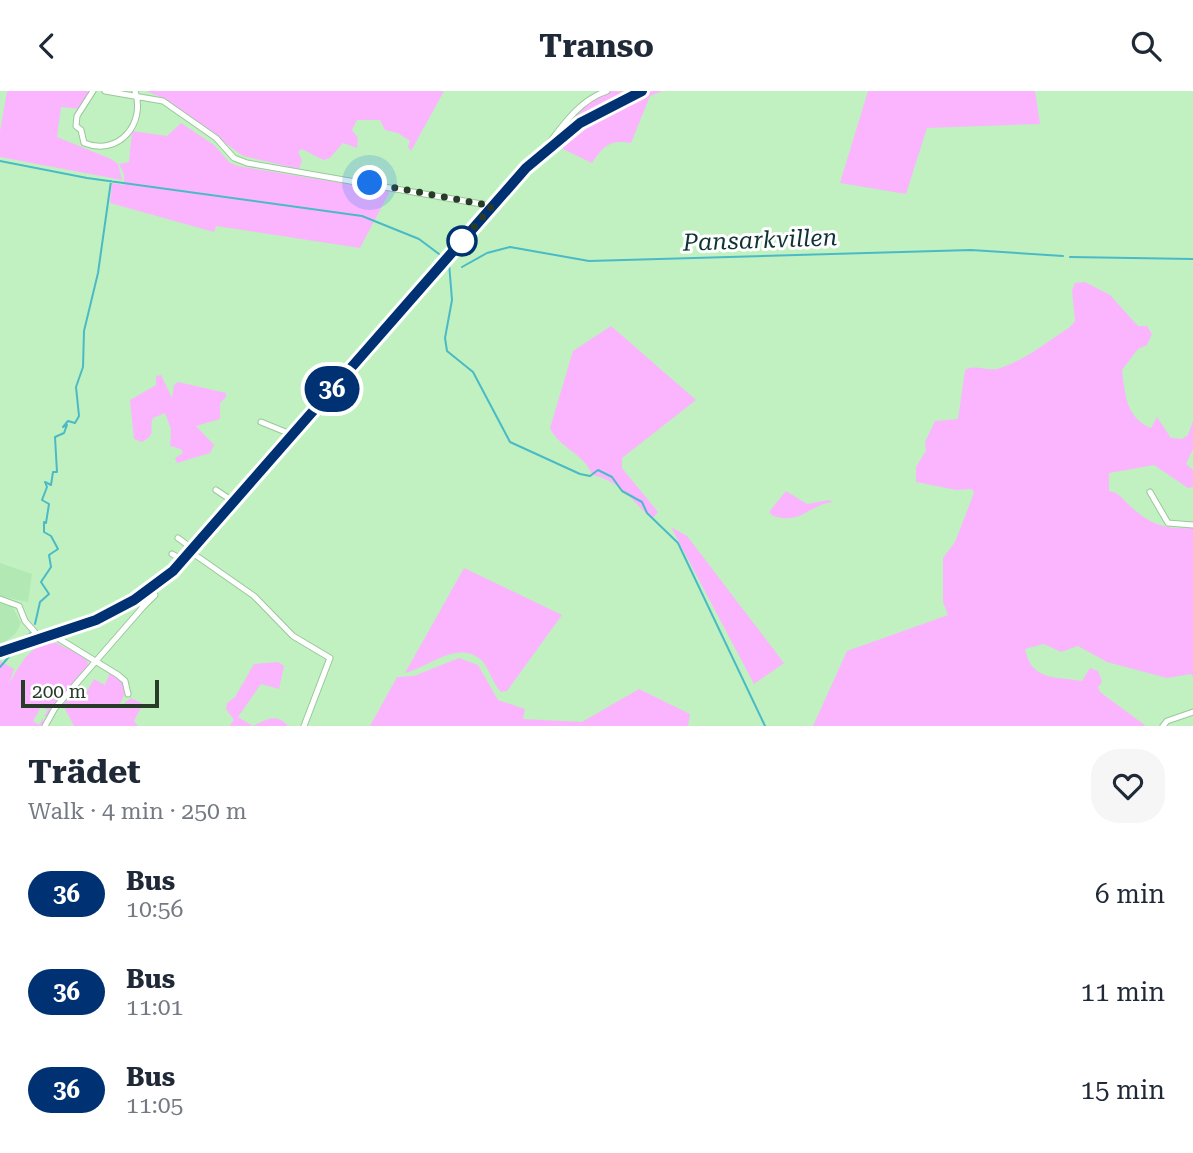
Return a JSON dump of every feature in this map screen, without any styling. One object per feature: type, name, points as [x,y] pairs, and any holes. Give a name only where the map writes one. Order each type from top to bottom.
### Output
[{"type":"street","points":[[93,91],[76,120],[83,142],[93,146],[122,142],[132,125],[136,94]]},
{"type":"street","points":[[105,91],[136,94],[163,101],[216,138],[234,158],[247,163],[492,206]]},
{"type":"street","points":[[551,145],[550,142],[569,118],[594,93],[607,91]]},
{"type":"street","points":[[0,652],[96,620],[152,588],[183,560],[492,206],[551,145],[591,116],[639,92]]},
{"type":"street","points":[[261,422],[293,435]]},
{"type":"street","points":[[216,490],[234,502]]},
{"type":"street","points":[[1150,492],[1168,523],[1193,525]]},
{"type":"street","points":[[178,538],[254,596],[293,636],[330,658],[304,726]]},
{"type":"street","points":[[172,554],[183,560]]},
{"type":"street","points":[[45,726],[96,660],[155,595],[152,588]]},
{"type":"street","points":[[137,598],[143,607]]},
{"type":"street","points":[[0,599],[17,605],[28,625],[41,639]]},
{"type":"street","points":[[53,635],[125,681],[128,694]]},
{"type":"street","points":[[1163,726],[1167,721],[1193,712]]},
{"type":"shaded area","points":[[7,91],[90,91],[80,109],[61,107],[57,137],[111,159],[118,164],[122,180],[0,157],[0,131]]},
{"type":"shaded area","points":[[146,91],[444,91],[411,151],[408,147],[410,141],[398,133],[385,130],[380,120],[357,120],[352,130],[358,138],[357,148],[343,143],[330,158],[323,160],[302,149],[298,152],[302,160],[299,169],[243,156],[167,100]]},
{"type":"shaded area","points":[[612,91],[632,92],[595,110],[556,136],[592,100]]},
{"type":"shaded area","points":[[652,91],[663,91],[650,96],[631,143],[618,142],[608,145],[592,163],[559,147],[608,111]]},
{"type":"shaded area","points":[[868,91],[1035,91],[1040,124],[927,128],[906,194],[840,183]]},
{"type":"shaded area","points":[[181,123],[214,145],[230,163],[238,166],[390,191],[360,248],[216,226],[214,232],[110,203],[112,183],[124,185],[124,174],[119,164],[129,162],[132,131],[167,136]]},
{"type":"shaded area","points":[[1085,282],[1110,295],[1138,326],[1147,326],[1152,334],[1147,345],[1138,349],[1122,370],[1128,404],[1136,418],[1151,428],[1157,417],[1171,438],[1182,439],[1188,435],[1193,421],[1193,449],[1186,464],[1193,470],[1193,487],[1188,488],[1154,465],[1109,473],[1109,491],[1117,494],[1150,521],[1165,527],[1193,528],[1193,677],[1191,674],[1167,678],[1107,662],[1078,646],[1061,652],[1044,644],[1025,649],[1028,660],[1039,672],[1046,676],[1082,681],[1090,668],[1098,671],[1102,682],[1098,687],[1100,692],[1146,726],[813,726],[847,651],[948,615],[943,602],[943,558],[955,542],[974,493],[972,489],[956,490],[916,482],[916,467],[926,451],[925,442],[935,421],[958,419],[965,370],[1007,366],[1070,327],[1075,321],[1072,290],[1075,283]]},
{"type":"shaded area","points":[[611,326],[696,400],[622,458],[622,468],[658,512],[652,519],[618,487],[592,475],[584,462],[559,441],[550,428],[573,351]]},
{"type":"shaded area","points":[[161,375],[172,398],[174,385],[178,382],[226,393],[220,403],[220,419],[196,426],[214,445],[210,453],[177,463],[175,458],[183,453],[181,449],[170,446],[171,429],[165,413],[153,418],[151,434],[147,439],[142,442],[134,439],[130,400],[156,385],[156,376]]},
{"type":"shaded area","points":[[786,491],[807,504],[829,500],[833,502],[791,518],[773,516],[769,512]]},
{"type":"shaded area","points":[[671,527],[687,536],[784,663],[754,684]]},
{"type":"shaded area","points":[[0,563],[32,574],[28,602],[0,596]]},
{"type":"shaded area","points":[[464,568],[562,615],[507,691],[501,692],[480,659],[462,652],[442,657],[405,673]]},
{"type":"shaded area","points":[[0,602],[12,606],[21,623],[16,633],[0,646]]},
{"type":"shaded area","points":[[56,643],[86,657],[89,667],[47,717],[44,716],[48,710],[41,707],[33,721],[39,725],[43,718],[43,726],[0,726],[0,661],[14,669],[9,684],[27,656],[39,646]]},
{"type":"shaded area","points":[[459,658],[478,665],[498,700],[525,709],[523,719],[582,722],[639,689],[690,714],[688,726],[370,726],[397,677],[414,676]]},
{"type":"shaded area","points":[[278,662],[284,666],[279,689],[261,684],[238,717],[253,726],[229,726],[234,720],[226,709],[227,703],[235,697],[254,664]]},
{"type":"shaded area","points":[[110,672],[124,683],[125,694],[117,709],[131,698],[143,704],[134,721],[138,726],[74,726],[63,705],[79,686],[86,693],[94,679],[105,685]]},
{"type":"shaded area","points":[[276,718],[288,726],[253,726]]},
{"type":"waterway","points":[[0,161],[87,178],[362,216],[419,239],[443,257]]},
{"type":"waterway","points":[[35,624],[40,602],[49,594],[41,582],[51,567],[49,555],[58,549],[51,536],[44,532],[49,504],[42,500],[47,487],[45,482],[51,485],[53,472],[57,472],[55,437],[64,433],[67,425],[63,427],[68,421],[75,423],[79,416],[76,387],[83,367],[84,331],[98,273],[111,181]]},
{"type":"waterway","name":"Pansarkvillen","points":[[462,267],[487,253],[510,247],[589,261],[971,250],[1063,256]]},
{"type":"waterway","name":"Pansarkvillen","points":[[1070,257],[1193,259]]},
{"type":"waterway","points":[[449,263],[452,300],[445,338],[447,351],[473,372],[510,442],[580,474],[590,476],[598,470],[612,477],[622,491],[642,502],[647,513],[678,543],[765,726]]},
{"type":"waterway","points":[[17,642],[31,633]]},
{"type":"waterway","points":[[0,667],[14,651]]},
{"type":"bus line","name":"36","points":[[0,652],[96,620],[161,582],[220,519],[526,168],[580,123],[642,91]]},
{"type":"route","points":[[370,183],[478,201],[492,206],[462,241]]}]
